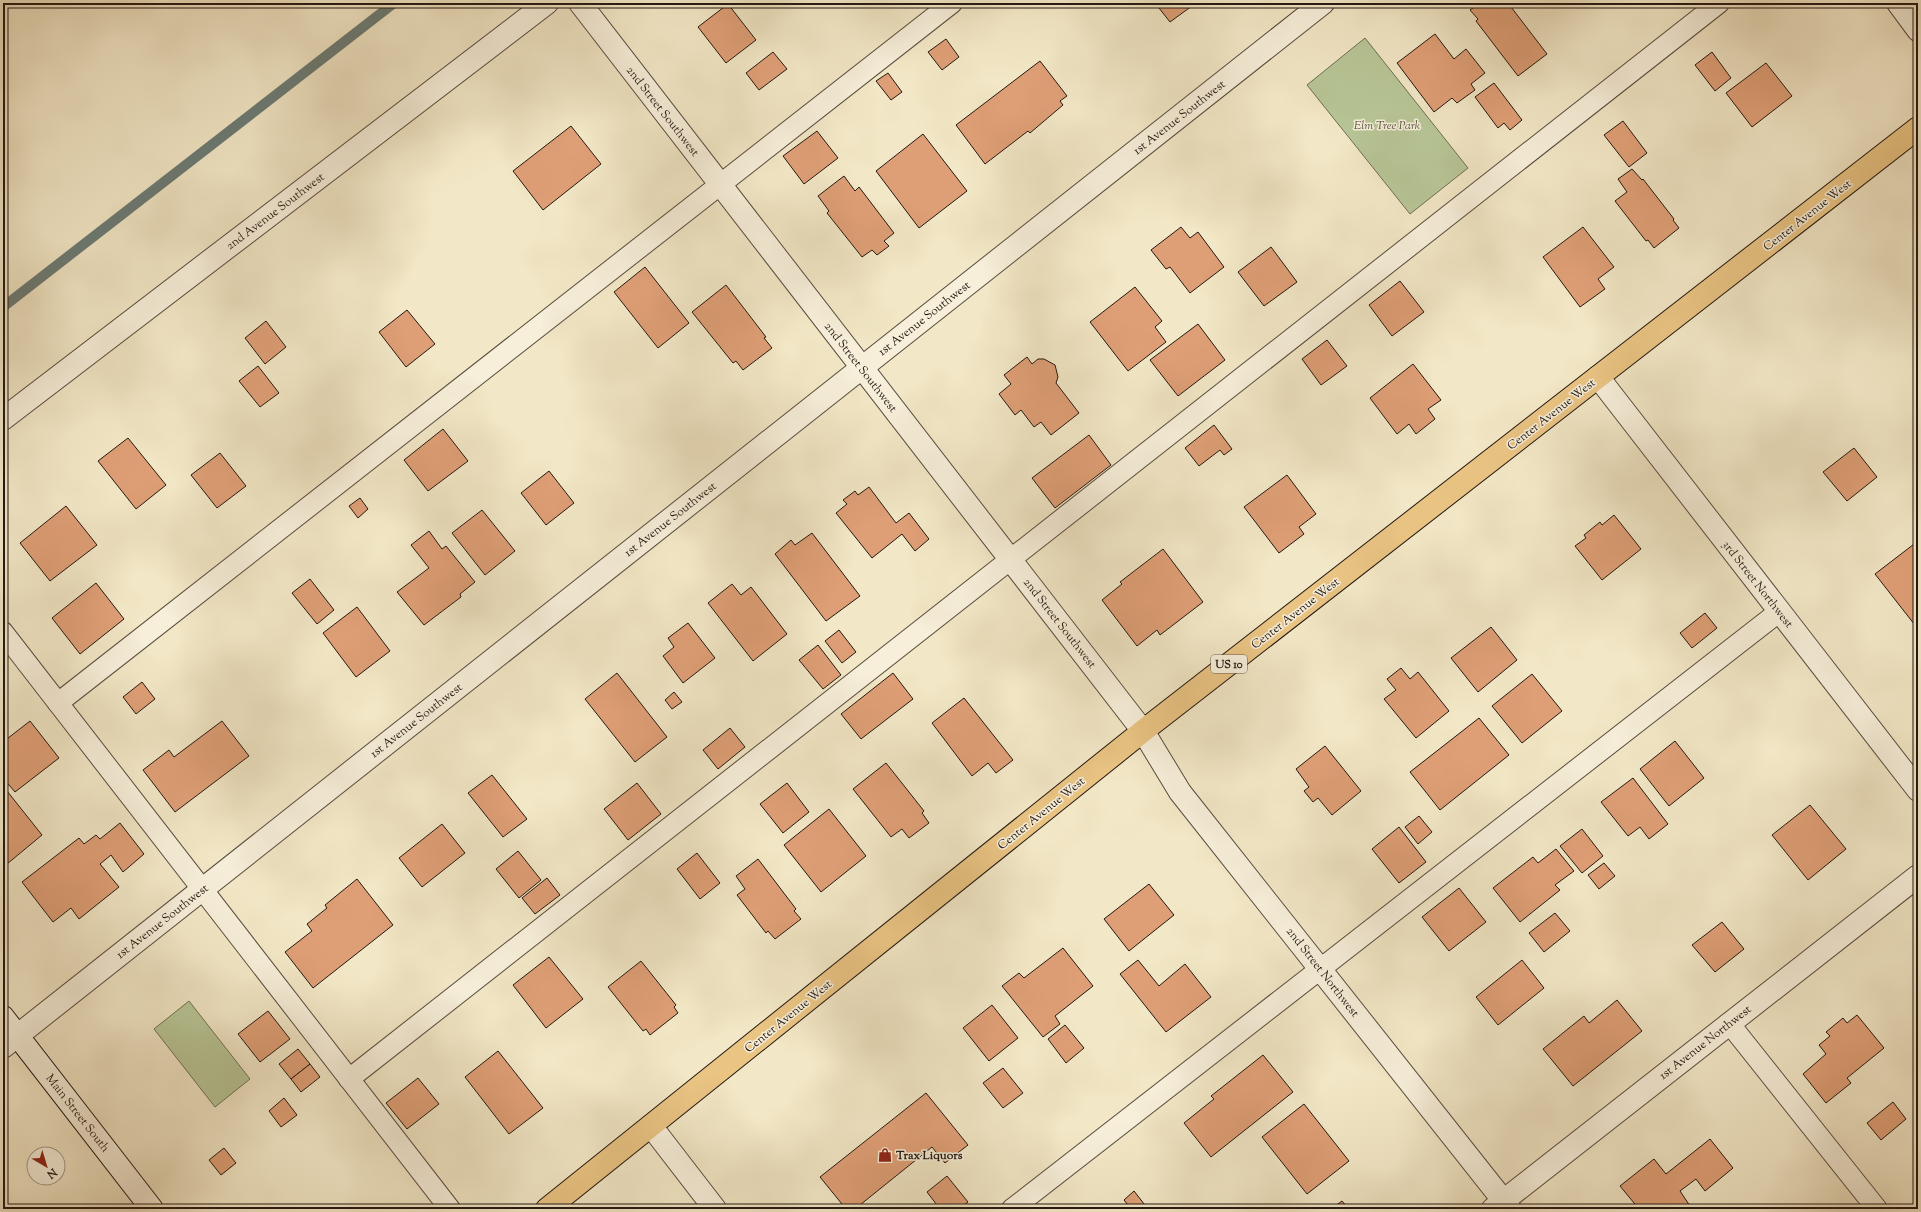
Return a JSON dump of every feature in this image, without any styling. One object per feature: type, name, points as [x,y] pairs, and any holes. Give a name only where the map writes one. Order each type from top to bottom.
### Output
[{"type":"main road","name":"Center Avenue West","points":[[547,1209],[1143,731],[1918,128]]},
{"type":"street","name":"2nd Avenue Southwest","points":[[3,418],[547,3]]},
{"type":"street","name":"2nd Street Southwest","points":[[580,3],[1143,731]]},
{"type":"street","name":"1st Avenue Southwest","points":[[10,1041],[1323,3]]},
{"type":"street","points":[[1898,3],[1918,30]]},
{"type":"street","name":"3rd Street Northwest","points":[[1598,377],[1918,790]]},
{"type":"street","name":"2nd Street Northwest","points":[[1143,731],[1180,792],[1320,969],[1502,1206]]},
{"type":"street","name":"1st Avenue Northwest","points":[[1502,1206],[1729,1023],[1918,876]]},
{"type":"street","name":"Main Street South","points":[[3,1016],[10,1041],[152,1209]]},
{"type":"street","points":[[651,1126],[715,1209]]},
{"type":"lane","points":[[58,703],[952,3]]},
{"type":"lane","points":[[349,1079],[1719,3]]},
{"type":"lane","points":[[1012,1209],[1780,611]]},
{"type":"lane","points":[[3,632],[450,1209]]},
{"type":"lane","points":[[1729,1023],[1877,1209]]},
{"type":"green space","name":"Elm Tree Park","points":[[1365,38],[1468,168],[1410,214],[1307,85]]},
{"type":"green space","points":[[189,1001],[250,1079],[215,1107],[154,1029]]},
{"type":"building","points":[[1155,3],[1196,3],[1170,22]]},
{"type":"building","points":[[1480,3],[1508,3],[1547,54],[1518,76],[1476,21],[1478,19],[1470,10]]},
{"type":"building","points":[[728,4],[756,40],[726,63],[698,27]]},
{"type":"building","points":[[1435,34],[1454,59],[1466,49],[1485,73],[1471,84],[1475,90],[1457,103],[1452,98],[1434,112],[1397,63]]},
{"type":"building","points":[[946,39],[959,57],[942,70],[928,52]]},
{"type":"building","points":[[773,52],[787,69],[759,90],[746,73]]},
{"type":"building","points":[[1712,52],[1731,78],[1715,91],[1695,65]]},
{"type":"building","points":[[1040,61],[1067,96],[1060,101],[1063,105],[1030,133],[1028,131],[985,164],[956,125]]},
{"type":"building","points":[[1766,63],[1792,96],[1752,127],[1726,93]]},
{"type":"building","points":[[888,73],[902,92],[891,100],[876,81]]},
{"type":"building","points":[[1494,83],[1522,120],[1510,130],[1504,123],[1498,128],[1475,97]]},
{"type":"building","points":[[1623,121],[1647,153],[1629,167],[1604,135]]},
{"type":"building","points":[[571,126],[601,164],[543,210],[513,171]]},
{"type":"building","points":[[817,131],[838,158],[804,184],[783,156]]},
{"type":"building","points":[[923,134],[967,191],[919,228],[876,171]]},
{"type":"building","points":[[1632,169],[1642,180],[1643,179],[1674,219],[1673,220],[1679,228],[1654,248],[1648,240],[1646,241],[1615,201],[1627,192],[1618,179]]},
{"type":"building","points":[[844,176],[855,191],[859,187],[894,233],[884,241],[889,246],[877,255],[872,250],[862,257],[827,213],[829,211],[818,196]]},
{"type":"building","points":[[1181,227],[1190,238],[1198,232],[1224,267],[1190,293],[1170,267],[1166,269],[1151,250]]},
{"type":"building","points":[[1583,227],[1614,267],[1598,279],[1605,289],[1580,307],[1543,257]]},
{"type":"building","points":[[1271,247],[1297,282],[1264,306],[1238,272]]},
{"type":"building","points":[[645,267],[689,323],[658,348],[614,292]]},
{"type":"building","points":[[1400,281],[1424,312],[1392,336],[1369,305]]},
{"type":"building","points":[[726,285],[766,337],[764,338],[772,348],[743,370],[736,361],[733,363],[692,312]]},
{"type":"building","points":[[1135,287],[1162,321],[1155,327],[1166,342],[1128,371],[1090,322]]},
{"type":"building","points":[[407,310],[435,344],[406,367],[379,332]]},
{"type":"building","points":[[266,321],[286,347],[265,364],[245,338]]},
{"type":"building","points":[[1198,324],[1225,360],[1178,396],[1150,360]]},
{"type":"building","points":[[1327,340],[1347,366],[1321,385],[1302,359]]},
{"type":"building","points":[[1027,357],[1032,364],[1038,359],[1044,359],[1055,365],[1058,377],[1056,383],[1079,413],[1051,435],[1041,422],[1034,427],[1021,410],[1015,415],[999,394],[1011,384],[1004,375]]},
{"type":"building","points":[[1413,364],[1441,400],[1428,409],[1435,419],[1416,434],[1409,424],[1397,434],[1370,398]]},
{"type":"building","points":[[258,366],[279,393],[260,407],[239,381]]},
{"type":"building","points":[[1214,425],[1232,449],[1224,455],[1220,450],[1199,466],[1185,448]]},
{"type":"building","points":[[443,429],[468,461],[428,491],[404,460]]},
{"type":"building","points":[[1089,435],[1111,465],[1055,508],[1032,478]]},
{"type":"building","points":[[128,438],[166,485],[136,509],[98,461]]},
{"type":"building","points":[[1854,448],[1877,477],[1847,501],[1823,472]]},
{"type":"building","points":[[220,453],[246,486],[217,508],[191,475]]},
{"type":"building","points":[[549,471],[574,503],[546,525],[521,493]]},
{"type":"building","points":[[1287,475],[1316,514],[1299,527],[1304,534],[1279,553],[1244,507]]},
{"type":"building","points":[[869,487],[896,523],[909,513],[929,539],[915,551],[902,534],[872,558],[836,513],[847,504],[843,500],[855,491],[858,495]]},
{"type":"building","points":[[360,498],[368,509],[358,518],[349,506]]},
{"type":"building","points":[[66,506],[97,545],[50,581],[20,543]]},
{"type":"building","points":[[482,510],[515,551],[485,575],[452,533]]},
{"type":"building","points":[[1614,515],[1641,549],[1602,580],[1575,546],[1586,538],[1584,535],[1600,522],[1602,525]]},
{"type":"building","points":[[429,531],[442,549],[446,546],[475,582],[460,594],[461,597],[424,625],[397,592],[429,568],[411,545]]},
{"type":"building","points":[[812,533],[860,596],[826,621],[775,554],[791,540],[795,545]]},
{"type":"building","points":[[1918,541],[1918,629],[1875,574]]},
{"type":"building","points":[[1163,549],[1203,602],[1160,635],[1157,630],[1137,646],[1102,600],[1122,584],[1120,582]]},
{"type":"building","points":[[310,579],[334,610],[317,624],[292,593]]},
{"type":"building","points":[[96,583],[124,619],[80,654],[52,618]]},
{"type":"building","points":[[732,584],[741,595],[751,587],[787,634],[753,661],[708,603]]},
{"type":"building","points":[[357,607],[390,651],[356,677],[323,633]]},
{"type":"building","points":[[1705,613],[1717,628],[1692,648],[1680,633]]},
{"type":"building","points":[[688,623],[715,658],[683,683],[663,656],[674,647],[668,638]]},
{"type":"building","points":[[1491,627],[1517,660],[1478,692],[1451,658]]},
{"type":"building","points":[[839,630],[856,652],[842,663],[825,641]]},
{"type":"building","points":[[818,645],[841,675],[823,689],[799,660]]},
{"type":"building","points":[[1401,668],[1410,679],[1418,672],[1449,711],[1416,738],[1384,699],[1396,690],[1387,679]]},
{"type":"building","points":[[617,673],[667,737],[635,762],[585,699]]},
{"type":"building","points":[[893,673],[913,699],[861,739],[841,714]]},
{"type":"building","points":[[1532,674],[1562,711],[1522,743],[1492,706]]},
{"type":"building","points":[[142,682],[155,699],[136,714],[123,697]]},
{"type":"building","points":[[674,692],[682,702],[672,709],[665,700]]},
{"type":"building","points":[[964,698],[1013,760],[996,773],[988,763],[972,776],[932,723]]},
{"type":"building","points":[[1479,718],[1509,755],[1440,810],[1410,772]]},
{"type":"building","points":[[30,721],[59,758],[15,792],[3,778],[3,742]]},
{"type":"building","points":[[222,721],[249,756],[175,812],[143,770],[169,750],[174,757]]},
{"type":"building","points":[[730,728],[745,747],[718,769],[703,750]]},
{"type":"building","points":[[1675,741],[1704,778],[1669,806],[1640,769]]},
{"type":"building","points":[[1325,746],[1361,791],[1332,815],[1318,798],[1313,802],[1304,791],[1309,787],[1296,769]]},
{"type":"building","points":[[886,763],[924,811],[922,813],[929,823],[909,838],[902,829],[891,837],[853,789]]},
{"type":"building","points":[[492,775],[527,819],[503,837],[468,793]]},
{"type":"building","points":[[1633,778],[1668,824],[1649,839],[1640,827],[1628,836],[1601,802]]},
{"type":"building","points":[[637,783],[661,814],[628,840],[604,809]]},
{"type":"building","points":[[787,783],[809,812],[783,833],[760,804]]},
{"type":"building","points":[[7,791],[42,835],[7,864],[3,859],[3,794]]},
{"type":"building","points":[[1810,805],[1846,849],[1808,880],[1772,835]]},
{"type":"building","points":[[829,809],[866,856],[821,892],[784,845]]},
{"type":"building","points":[[1419,816],[1432,832],[1418,844],[1405,827]]},
{"type":"building","points":[[120,823],[144,854],[123,872],[111,855],[100,864],[119,887],[79,919],[71,908],[53,922],[22,882],[79,838],[84,844],[96,835],[100,839]]},
{"type":"building","points":[[442,824],[465,853],[422,887],[399,858]]},
{"type":"building","points":[[1399,827],[1426,862],[1399,883],[1372,849]]},
{"type":"building","points":[[1582,829],[1603,856],[1582,873],[1560,846]]},
{"type":"building","points":[[1556,849],[1574,871],[1555,885],[1560,890],[1520,922],[1493,888],[1533,857],[1538,863]]},
{"type":"building","points":[[518,851],[541,880],[519,898],[496,869]]},
{"type":"building","points":[[697,853],[720,883],[700,899],[677,869]]},
{"type":"building","points":[[758,859],[796,909],[794,911],[801,919],[775,939],[768,931],[766,933],[737,895],[745,889],[736,876]]},
{"type":"building","points":[[1604,863],[1615,876],[1599,889],[1588,875]]},
{"type":"building","points":[[547,878],[560,895],[535,914],[522,898]]},
{"type":"building","points":[[357,879],[393,925],[313,988],[285,952],[312,931],[307,924],[327,908],[325,905]]},
{"type":"building","points":[[1149,884],[1174,915],[1129,951],[1104,919]]},
{"type":"building","points":[[1459,888],[1486,922],[1449,951],[1422,917]]},
{"type":"building","points":[[1555,913],[1570,931],[1544,952],[1529,933]]},
{"type":"building","points":[[1722,922],[1744,949],[1715,972],[1692,945]]},
{"type":"building","points":[[1063,948],[1093,986],[1055,1016],[1060,1024],[1043,1037],[1002,986],[1019,973],[1024,978]]},
{"type":"building","points":[[549,957],[583,999],[546,1028],[513,985]]},
{"type":"building","points":[[1138,960],[1159,986],[1185,964],[1211,997],[1166,1032],[1120,974]]},
{"type":"building","points":[[1522,960],[1544,988],[1498,1025],[1476,997]]},
{"type":"building","points":[[641,961],[676,1005],[674,1007],[678,1013],[650,1035],[646,1029],[643,1031],[608,987]]},
{"type":"building","points":[[1617,1000],[1642,1031],[1573,1086],[1543,1049],[1584,1016],[1589,1023]]},
{"type":"building","points":[[992,1005],[1018,1038],[989,1061],[963,1028]]},
{"type":"building","points":[[268,1011],[290,1039],[260,1062],[238,1034]]},
{"type":"building","points":[[1857,1015],[1884,1048],[1847,1078],[1851,1083],[1826,1103],[1803,1074],[1826,1054],[1819,1045],[1830,1036],[1826,1032],[1843,1018],[1847,1023]]},
{"type":"building","points":[[1065,1025],[1084,1048],[1066,1063],[1048,1039]]},
{"type":"building","points":[[298,1049],[310,1064],[291,1079],[279,1064]]},
{"type":"building","points":[[498,1051],[543,1108],[509,1134],[465,1077]]},
{"type":"building","points":[[1263,1055],[1293,1092],[1211,1157],[1184,1123],[1214,1099],[1211,1096]]},
{"type":"building","points":[[310,1064],[320,1077],[301,1092],[291,1079]]},
{"type":"building","points":[[1003,1068],[1023,1093],[1003,1108],[983,1083]]},
{"type":"building","points":[[418,1078],[439,1104],[407,1129],[386,1103]]},
{"type":"building","name":"Trax Liquors","points":[[926,1093],[968,1145],[945,1163],[932,1147],[855,1209],[846,1209],[820,1177]]},
{"type":"building","points":[[284,1098],[297,1115],[281,1127],[269,1111]]},
{"type":"building","points":[[1893,1102],[1906,1119],[1881,1140],[1867,1123]]},
{"type":"building","points":[[1304,1104],[1349,1161],[1307,1194],[1262,1137]]},
{"type":"building","points":[[1710,1139],[1733,1168],[1705,1191],[1696,1179],[1680,1191],[1692,1209],[1639,1209],[1620,1186],[1654,1159],[1666,1174]]},
{"type":"building","points":[[224,1148],[236,1163],[221,1175],[209,1160]]},
{"type":"building","points":[[947,1176],[968,1202],[959,1209],[940,1209],[927,1192]]},
{"type":"building","points":[[1134,1191],[1148,1209],[1131,1209],[1124,1200]]},
{"type":"building","points":[[1342,1201],[1349,1209],[1331,1209]]},
{"type":"waterway","points":[[3,307],[394,3]]},
{"type":"place","name":"Trax Liquors","points":[[885,1155]]}]
